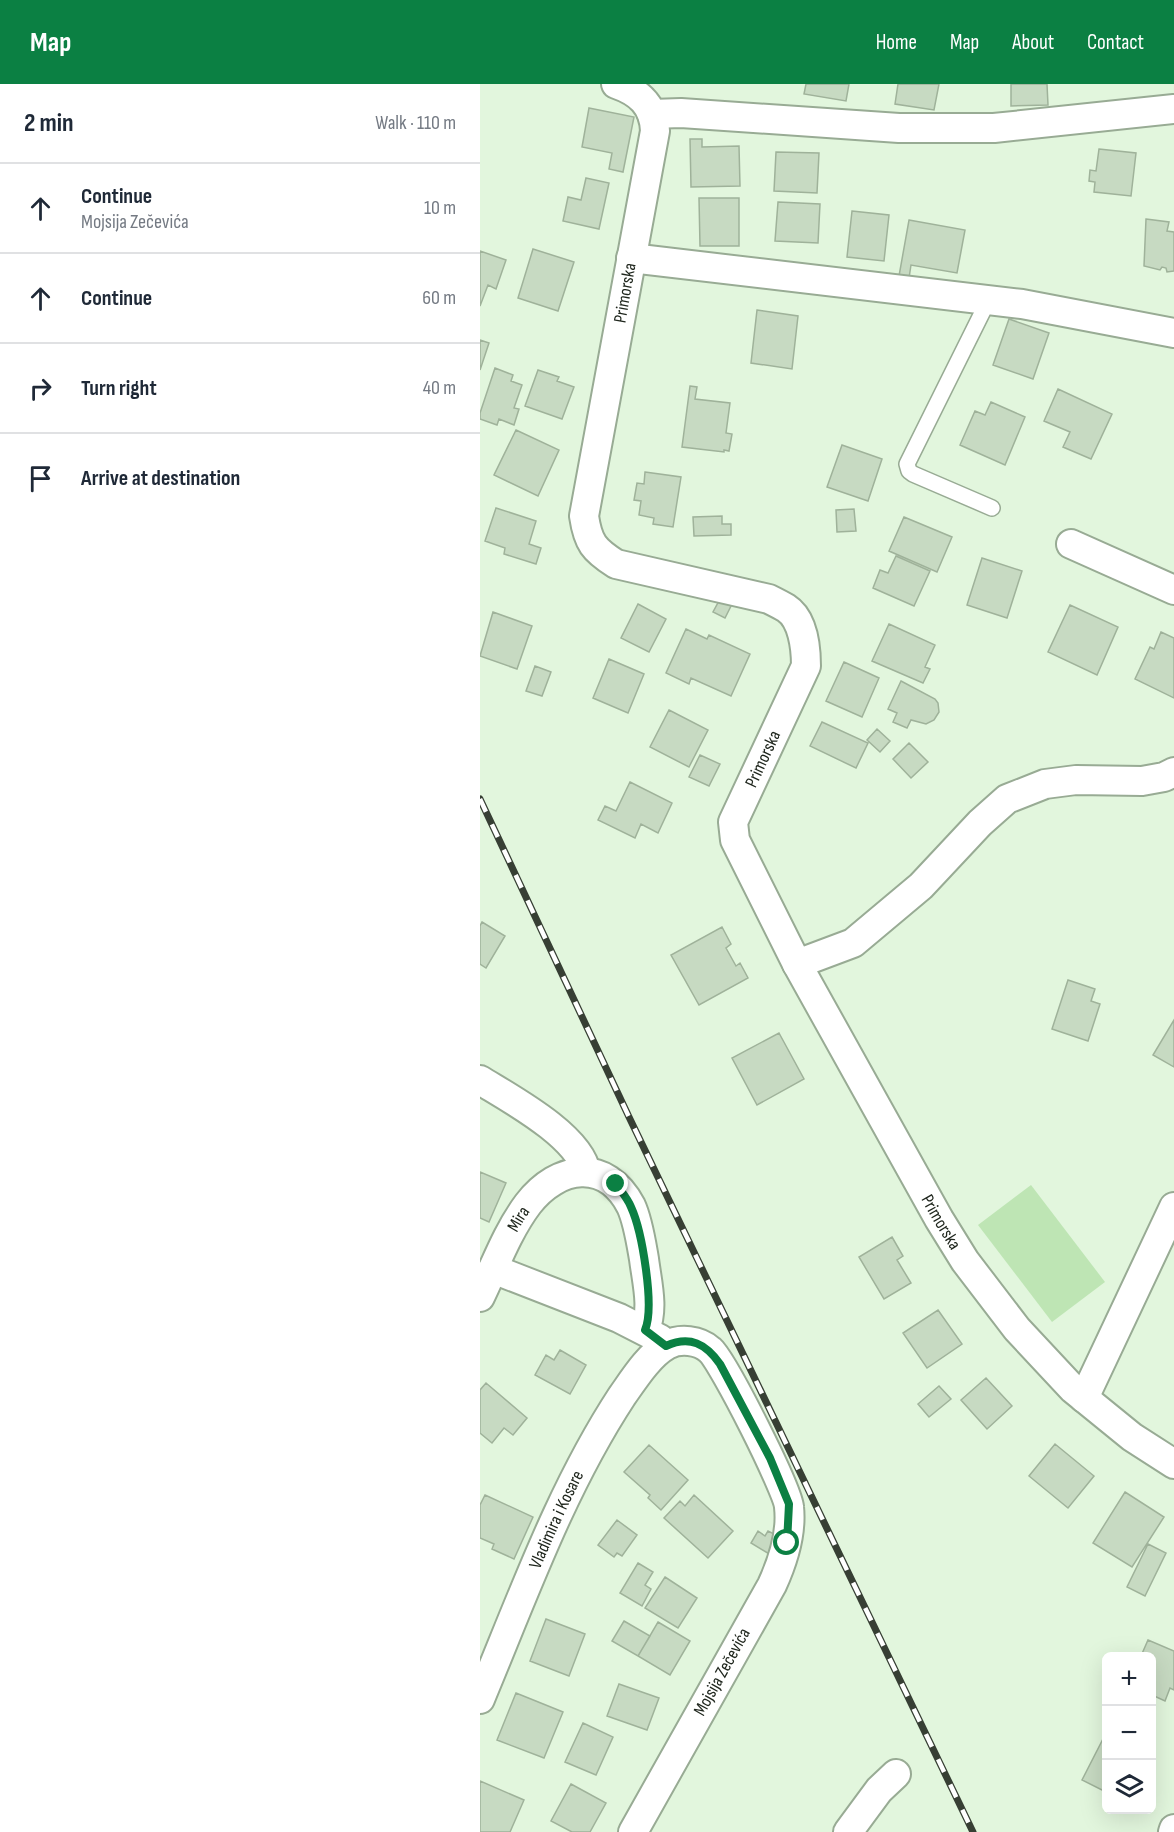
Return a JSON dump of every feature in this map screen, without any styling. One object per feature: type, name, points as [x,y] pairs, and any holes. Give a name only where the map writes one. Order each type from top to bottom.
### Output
[{"type":"street","points":[[616,84],[642,97],[652,114],[681,113],[899,128],[994,128],[1174,109]]},
{"type":"street","name":"Primorska","points":[[652,114],[654,142],[584,516],[587,535],[596,551],[616,564],[769,599],[789,609],[800,628],[806,648],[806,666],[733,822],[735,840],[797,964],[939,1219],[965,1261],[1017,1329],[1084,1398],[1132,1437],[1174,1464]]},
{"type":"street","points":[[631,258],[1022,304],[1174,333]]},
{"type":"street","points":[[1071,544],[1174,590]]},
{"type":"street","points":[[797,964],[853,943],[921,886],[980,823],[1007,800],[1045,784],[1076,780],[1142,781],[1164,777],[1174,772]]},
{"type":"street","points":[[480,1080],[542,1119],[572,1147],[586,1172],[604,1177],[616,1184],[631,1207],[642,1247],[649,1291],[649,1321],[656,1344]]},
{"type":"street","name":"Mira","points":[[480,1297],[511,1230],[529,1202],[560,1177],[574,1172],[586,1172]]},
{"type":"street","points":[[1084,1398],[1174,1207]]},
{"type":"street","points":[[493,1269],[568,1297],[656,1344]]},
{"type":"street","name":"Mojsija Zečevića","points":[[633,1832],[780,1568],[787,1543],[789,1504],[770,1458],[732,1385],[710,1350],[691,1341],[656,1344]]},
{"type":"street","name":"Vladimira i Kosare","points":[[480,1699],[558,1513],[581,1465],[605,1422],[656,1344]]},
{"type":"street","points":[[848,1832],[879,1790],[896,1773]]},
{"type":"lane","points":[[986,300],[983,311],[906,464],[913,474],[992,508]]},
{"type":"green space","points":[[1031,1185],[1105,1282],[1052,1322],[978,1225]]},
{"type":"building","points":[[806,84],[849,84],[846,101],[804,94]]},
{"type":"building","points":[[898,84],[939,84],[934,110],[895,104]]},
{"type":"building","points":[[1011,84],[1047,84],[1048,105],[1011,106]]},
{"type":"building","points":[[589,108],[634,117],[623,172],[609,169],[612,153],[582,147]]},
{"type":"building","points":[[690,139],[702,139],[702,147],[739,146],[740,186],[691,187]]},
{"type":"building","points":[[1099,149],[1136,153],[1131,196],[1094,192],[1095,182],[1089,181],[1090,170],[1096,171]]},
{"type":"building","points":[[776,152],[819,153],[817,193],[774,191]]},
{"type":"building","points":[[586,178],[609,183],[599,229],[563,221],[568,197],[581,200]]},
{"type":"building","points":[[699,198],[739,198],[739,246],[700,246]]},
{"type":"building","points":[[778,202],[820,204],[818,243],[775,241]]},
{"type":"building","points":[[852,211],[889,215],[884,261],[847,257]]},
{"type":"building","points":[[1146,219],[1169,222],[1167,231],[1174,232],[1174,271],[1167,272],[1166,268],[1162,267],[1160,270],[1144,266]]},
{"type":"building","points":[[909,220],[965,230],[957,273],[911,265],[909,278],[899,276]]},
{"type":"building","points":[[533,249],[574,262],[558,311],[518,298]]},
{"type":"building","points":[[480,251],[506,260],[496,289],[488,285],[480,306]]},
{"type":"building","points":[[757,310],[798,316],[792,369],[751,363]]},
{"type":"building","points":[[1009,319],[1049,333],[1033,379],[993,365]]},
{"type":"building","points":[[480,340],[489,343],[480,370]]},
{"type":"building","points":[[495,368],[513,375],[511,381],[522,385],[514,408],[519,409],[514,425],[499,419],[497,425],[480,419]]},
{"type":"building","points":[[538,370],[559,377],[557,381],[574,387],[562,419],[525,406]]},
{"type":"building","points":[[690,386],[697,387],[695,399],[730,403],[726,433],[732,434],[729,451],[682,447]]},
{"type":"building","points":[[1058,389],[1112,414],[1091,459],[1063,447],[1070,432],[1044,421]]},
{"type":"building","points":[[991,402],[1025,417],[1005,465],[960,445],[975,411],[985,415]]},
{"type":"building","points":[[516,430],[559,450],[538,496],[494,475]]},
{"type":"building","points":[[842,445],[882,459],[868,501],[827,487]]},
{"type":"building","points":[[645,472],[681,477],[673,527],[653,524],[654,518],[639,515],[641,501],[634,500],[637,483],[644,484]]},
{"type":"building","points":[[496,508],[536,521],[529,544],[541,548],[536,564],[504,554],[505,548],[485,541]]},
{"type":"building","points":[[854,509],[856,531],[837,532],[836,510]]},
{"type":"building","points":[[722,516],[722,524],[731,524],[731,535],[694,536],[693,517]]},
{"type":"building","points":[[904,517],[952,537],[937,572],[889,551]]},
{"type":"building","points":[[896,556],[930,571],[914,606],[873,588],[880,570],[888,573]]},
{"type":"building","points":[[982,558],[1022,571],[1007,618],[967,605]]},
{"type":"building","points":[[720,599],[731,606],[725,618],[713,612]]},
{"type":"building","points":[[638,604],[666,619],[649,652],[621,638]]},
{"type":"building","points":[[1070,605],[1118,627],[1097,675],[1048,652]]},
{"type":"building","points":[[493,612],[532,626],[517,669],[480,656]]},
{"type":"building","points":[[889,624],[935,645],[925,667],[930,669],[923,683],[872,661]]},
{"type":"building","points":[[686,629],[707,639],[709,635],[750,654],[731,696],[691,678],[689,684],[666,673]]},
{"type":"building","points":[[1161,632],[1174,638],[1174,698],[1135,679],[1150,647],[1154,649]]},
{"type":"building","points":[[609,659],[644,674],[628,713],[593,698]]},
{"type":"building","points":[[844,662],[879,678],[862,717],[826,701]]},
{"type":"building","points":[[535,666],[551,672],[542,696],[526,691]]},
{"type":"building","points":[[901,681],[935,699],[939,712],[934,720],[926,724],[911,720],[907,728],[893,722],[897,713],[888,709]]},
{"type":"building","points":[[669,710],[708,730],[689,767],[650,747]]},
{"type":"building","points":[[822,722],[868,743],[856,768],[810,746]]},
{"type":"building","points":[[877,729],[890,741],[880,752],[867,740]]},
{"type":"building","points":[[909,743],[928,762],[911,778],[893,759]]},
{"type":"building","points":[[700,755],[720,764],[709,786],[689,777]]},
{"type":"building","points":[[630,782],[672,803],[658,833],[641,824],[635,838],[598,820],[605,806],[616,811]]},
{"type":"building","points":[[482,922],[505,936],[486,968],[480,964],[480,926]]},
{"type":"building","points":[[722,927],[731,944],[726,948],[736,966],[740,963],[748,978],[699,1005],[671,955]]},
{"type":"building","points":[[1068,980],[1095,989],[1091,1001],[1100,1004],[1088,1041],[1052,1029]]},
{"type":"building","points":[[1174,1020],[1174,1067],[1153,1055]]},
{"type":"building","points":[[779,1033],[804,1079],[757,1105],[732,1058]]},
{"type":"building","points":[[480,1172],[506,1183],[489,1222],[480,1218]]},
{"type":"building","points":[[892,1237],[903,1256],[897,1260],[911,1283],[884,1299],[859,1257]]},
{"type":"building","points":[[938,1310],[962,1344],[927,1368],[903,1333]]},
{"type":"building","points":[[560,1350],[586,1365],[570,1394],[535,1375],[546,1355],[554,1360]]},
{"type":"building","points":[[986,1378],[1012,1406],[987,1429],[961,1400]]},
{"type":"building","points":[[486,1383],[527,1418],[513,1435],[504,1428],[492,1443],[480,1433],[480,1390]]},
{"type":"building","points":[[939,1386],[951,1399],[929,1417],[918,1404]]},
{"type":"building","points":[[1055,1444],[1094,1476],[1068,1508],[1029,1476]]},
{"type":"building","points":[[649,1445],[688,1480],[661,1510],[648,1498],[650,1495],[624,1472]]},
{"type":"building","points":[[1125,1492],[1164,1517],[1132,1567],[1093,1543]]},
{"type":"building","points":[[485,1495],[533,1517],[514,1559],[492,1549],[494,1544],[480,1538],[480,1505]]},
{"type":"building","points":[[694,1495],[733,1531],[708,1558],[664,1518],[680,1501],[685,1506]]},
{"type":"building","points":[[617,1520],[637,1535],[622,1556],[617,1553],[614,1557],[598,1545]]},
{"type":"building","points":[[758,1531],[765,1536],[768,1531],[776,1535],[771,1555],[751,1543]]},
{"type":"building","points":[[1148,1544],[1166,1553],[1145,1596],[1127,1587]]},
{"type":"building","points":[[638,1563],[653,1572],[645,1585],[651,1589],[642,1606],[620,1593]]},
{"type":"building","points":[[665,1577],[697,1598],[678,1628],[645,1608]]},
{"type":"building","points":[[546,1619],[585,1634],[569,1676],[530,1661]]},
{"type":"building","points":[[624,1621],[650,1636],[638,1656],[612,1641]]},
{"type":"building","points":[[658,1622],[690,1641],[670,1675],[638,1656]]},
{"type":"building","points":[[1148,1640],[1174,1651],[1174,1690],[1170,1688],[1165,1701],[1156,1697],[1156,1652],[1143,1652]]},
{"type":"building","points":[[619,1684],[659,1698],[647,1730],[607,1716]]},
{"type":"building","points":[[516,1693],[563,1712],[544,1758],[497,1740]]},
{"type":"building","points":[[583,1723],[613,1737],[596,1775],[565,1762]]},
{"type":"building","points":[[1102,1741],[1102,1790],[1082,1780]]},
{"type":"building","points":[[480,1781],[524,1800],[510,1832],[480,1832]]},
{"type":"building","points":[[571,1784],[606,1803],[590,1832],[572,1832],[551,1821]]},
{"type":"railway","points":[[480,799],[629,1117],[973,1832]]},
{"type":"route","points":[[616,1184],[631,1207],[642,1247],[650,1309],[649,1321],[645,1330],[666,1346],[678,1341],[699,1343],[710,1350],[720,1364],[770,1458],[789,1504],[787,1543]]}]
